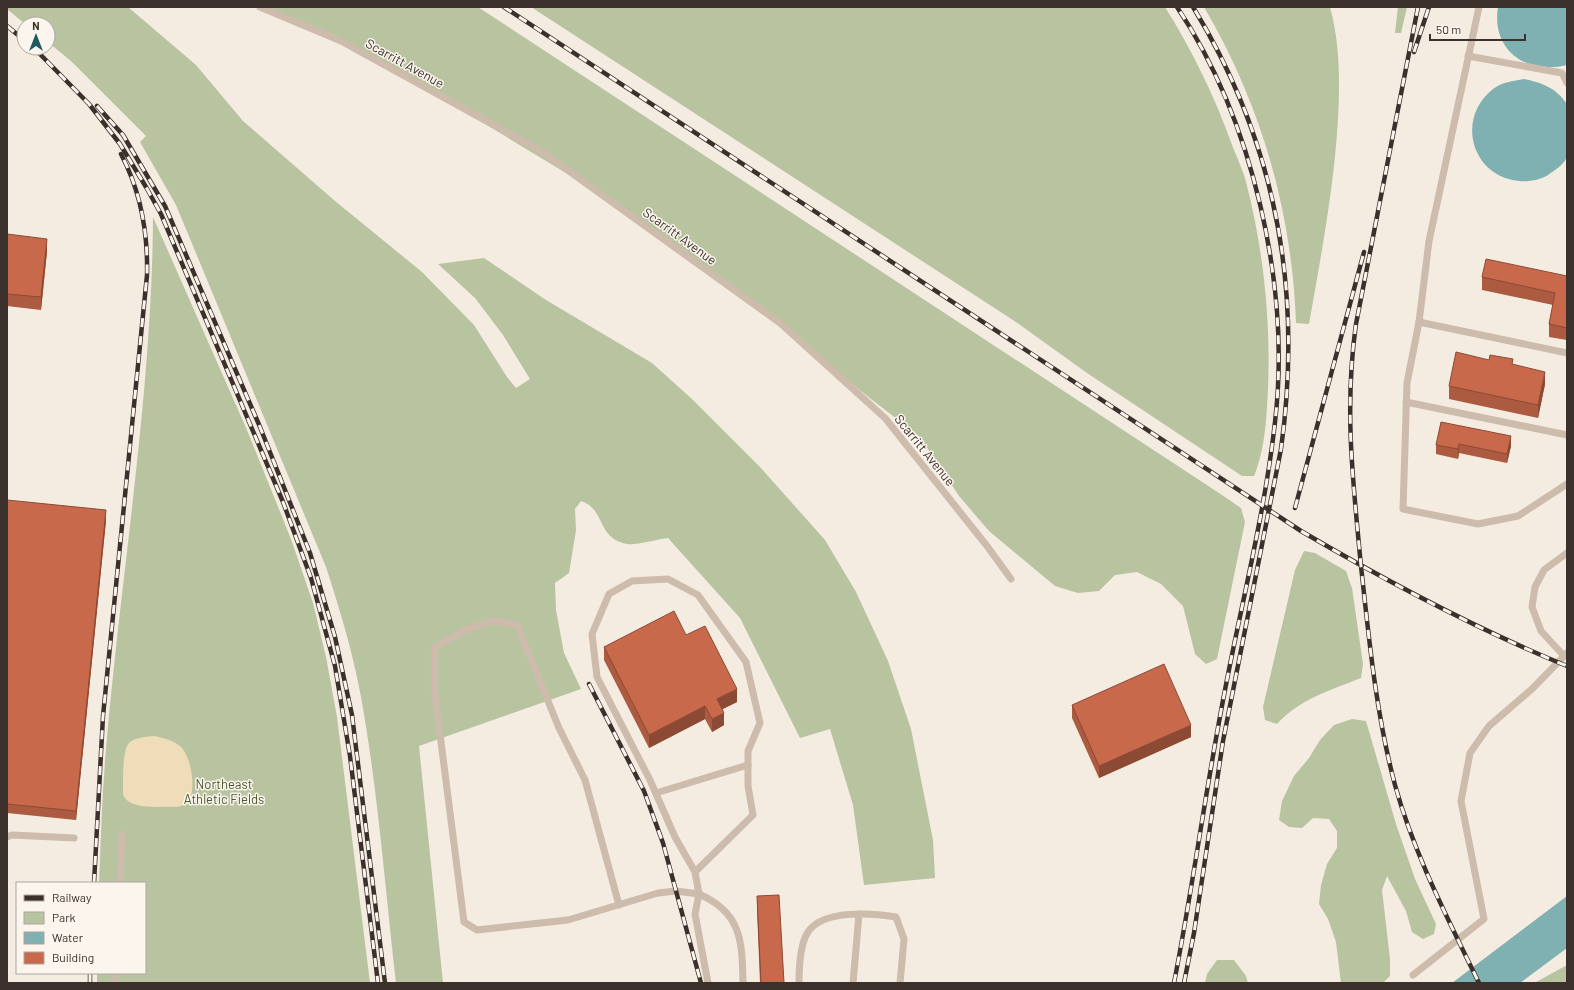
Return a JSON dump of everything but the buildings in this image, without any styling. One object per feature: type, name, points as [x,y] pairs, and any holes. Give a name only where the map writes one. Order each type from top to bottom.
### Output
[{"type":"lane","name":"Scarritt Avenue","points":[[260,7],[341,41],[541,152],[780,323],[885,418],[987,546],[1011,579]]},
{"type":"lane","points":[[1479,7],[1429,241],[1419,322],[1407,383],[1403,508],[1478,524],[1518,516],[1567,484]]},
{"type":"lane","points":[[1468,56],[1564,72],[1567,84]]},
{"type":"lane","points":[[1419,322],[1567,353]]},
{"type":"lane","points":[[1406,402],[1567,435]]},
{"type":"lane","points":[[1413,975],[1484,920],[1461,801],[1470,753],[1489,726],[1533,688],[1566,654],[1541,631],[1532,607],[1535,587],[1544,570],[1567,553]]},
{"type":"lane","points":[[695,872],[753,815],[748,786],[748,751],[760,723],[746,662],[698,595],[668,579],[632,581],[609,594],[592,634],[597,677],[656,793],[675,837],[695,872],[699,894],[695,914],[708,983]]},
{"type":"lane","points":[[619,905],[585,780],[559,728],[517,625],[492,621],[464,631],[435,647],[435,695],[464,922],[477,930],[568,920],[619,905],[658,893],[676,891],[699,894],[714,900],[735,923],[742,950],[743,983]]},
{"type":"lane","points":[[656,793],[748,765]]},
{"type":"lane","points":[[120,882],[122,834]]},
{"type":"lane","points":[[7,837],[12,835],[74,838]]},
{"type":"lane","points":[[799,983],[799,963],[808,932],[820,920],[845,915],[874,913],[896,917],[904,939],[900,983]]},
{"type":"lane","points":[[853,983],[859,914]]},
{"type":"green space","points":[[7,7],[128,7],[196,65],[243,121],[335,201],[422,272],[474,325],[507,377],[516,388],[530,379],[503,335],[475,298],[438,264],[484,258],[546,300],[652,363],[692,399],[760,467],[825,540],[856,592],[888,661],[911,729],[933,840],[935,878],[864,885],[853,805],[830,729],[800,738],[740,618],[668,538],[630,544],[617,541],[605,530],[594,510],[589,505],[581,501],[575,509],[576,530],[569,573],[555,583],[556,610],[564,653],[581,689],[419,746],[443,983],[396,983],[377,804],[367,732],[354,664],[326,567],[176,205],[140,142],[146,136],[72,62],[56,49],[56,16],[16,16],[7,9]]},
{"type":"green space","points":[[257,7],[478,7],[1219,493],[1241,508],[1245,522],[1217,659],[1206,664],[1195,654],[1183,606],[1161,584],[1137,572],[1115,575],[1099,591],[1078,593],[1055,586],[989,531],[959,496],[920,437],[862,392],[767,313],[609,199],[376,58]]},
{"type":"green space","points":[[531,7],[1165,7],[1194,57],[1218,109],[1245,177],[1257,232],[1267,310],[1269,362],[1265,432],[1261,455],[1254,476],[1242,476],[1087,373],[1016,322]]},
{"type":"green space","points":[[1204,7],[1330,7],[1336,35],[1338,62],[1338,119],[1330,196],[1309,324],[1296,323],[1288,240],[1270,159],[1242,82]]},
{"type":"green space","points":[[1398,7],[1407,7],[1401,33],[1395,33]]},
{"type":"green space","name":"Northeast Athletic Fields","points":[[153,217],[247,430],[291,539],[313,603],[326,657],[337,717],[370,983],[97,983],[97,974],[146,974],[146,882],[99,882],[106,749],[142,417],[151,284]]},
{"type":"green space","points":[[1304,551],[1315,553],[1346,571],[1352,588],[1363,664],[1361,678],[1306,701],[1286,715],[1277,724],[1265,720],[1263,707],[1295,570]]},
{"type":"green space","points":[[1352,719],[1366,721],[1396,824],[1415,879],[1436,924],[1434,934],[1423,939],[1412,932],[1406,911],[1387,876],[1382,890],[1390,959],[1390,976],[1383,983],[1341,983],[1336,942],[1328,919],[1319,904],[1321,885],[1327,864],[1337,848],[1337,831],[1329,819],[1313,818],[1302,828],[1289,827],[1279,820],[1282,801],[1294,776],[1309,758],[1320,740],[1334,725]]},
{"type":"green space","points":[[1217,960],[1234,960],[1246,976],[1248,983],[1205,983],[1207,974]]},
{"type":"green space","points":[[1567,965],[1567,983],[1535,983],[1536,982]]},
{"type":"sand","points":[[154,736],[174,742],[184,750],[192,773],[191,797],[186,804],[177,807],[138,805],[131,803],[123,794],[123,767],[125,752],[129,743],[141,738]]},
{"type":"water","points":[[1498,7],[1567,7],[1567,65],[1552,67],[1538,66],[1526,63],[1515,56],[1506,47],[1500,36],[1497,23]]},
{"type":"water","points":[[1524,79],[1537,82],[1548,87],[1563,98],[1567,104],[1568,143],[1566,159],[1559,167],[1542,178],[1519,181],[1503,177],[1490,169],[1480,158],[1474,145],[1472,130],[1474,115],[1481,101],[1493,89],[1504,83]]},
{"type":"water","points":[[1567,896],[1567,948],[1520,983],[1452,983]]},
{"type":"railway","points":[[504,7],[1301,531],[1366,568],[1465,620],[1567,666]]},
{"type":"railway","points":[[1174,983],[1218,726],[1253,556],[1271,456],[1275,422],[1278,370],[1277,316],[1271,261],[1260,206],[1246,152],[1227,101],[1204,52],[1177,7]]},
{"type":"railway","points":[[1184,983],[1194,933],[1223,741],[1281,449],[1287,390],[1288,333],[1285,276],[1277,220],[1264,165],[1245,112],[1222,59],[1193,7]]},
{"type":"railway","points":[[1418,7],[1356,324],[1352,355],[1350,415],[1351,445],[1367,621],[1378,704],[1388,758],[1403,811],[1432,886],[1479,983]]},
{"type":"railway","points":[[1414,52],[1429,7]]},
{"type":"railway","points":[[7,26],[16,33]]},
{"type":"railway","points":[[42,56],[89,104],[120,144],[161,214],[283,502],[311,578],[335,666],[350,756],[378,983]]},
{"type":"railway","points":[[97,106],[123,135],[165,206],[260,427],[310,553],[335,637],[352,715],[385,983]]},
{"type":"railway","points":[[94,882],[103,716],[147,275],[146,244],[142,213],[134,183],[121,154]]},
{"type":"railway","points":[[1295,508],[1364,252]]},
{"type":"railway","points":[[589,684],[644,791],[663,843],[701,983]]},
{"type":"railway","points":[[90,974],[90,983]]}]
